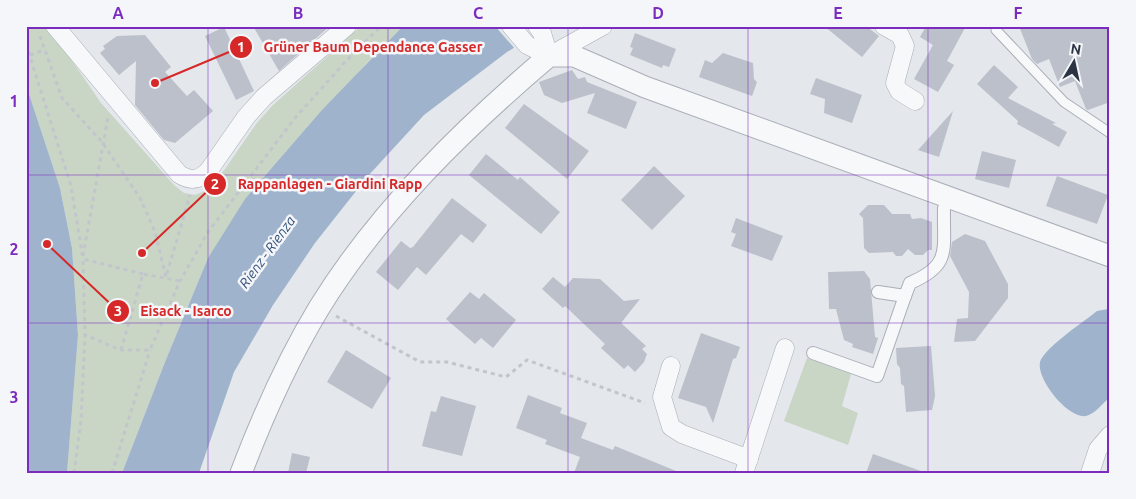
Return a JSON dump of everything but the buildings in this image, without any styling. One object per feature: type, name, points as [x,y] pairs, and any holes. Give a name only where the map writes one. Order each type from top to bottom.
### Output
[{"type":"street","points":[[55,26],[112,97],[179,174],[195,180],[202,177],[209,170],[246,117],[264,97],[347,26]]},
{"type":"street","points":[[511,26],[527,45],[549,56],[574,56],[590,65],[674,98],[1110,256]]},
{"type":"street","points":[[242,473],[265,410],[290,358],[320,307],[372,234],[432,165],[549,56],[603,26]]},
{"type":"street","points":[[884,26],[900,35],[905,46],[894,83],[899,91],[915,100]]},
{"type":"street","points":[[539,30],[549,56]]},
{"type":"street","points":[[813,353],[877,376],[910,283],[929,275],[942,260],[944,208]]},
{"type":"street","points":[[878,292],[905,296]]},
{"type":"street","points":[[671,366],[662,397],[664,410],[671,427],[746,466],[785,348]]},
{"type":"street","points":[[1090,473],[1098,449],[1110,434]]},
{"type":"lane","points":[[996,30],[1064,102],[1110,133]]},
{"type":"path","points":[[112,473],[150,350],[180,281],[208,232],[295,118],[347,60],[382,26]]},
{"type":"path","points":[[39,34],[62,98],[102,142],[140,198],[155,232],[166,277]]},
{"type":"path","points":[[26,44],[71,186],[83,259],[85,335],[81,420],[74,473]]},
{"type":"path","points":[[30,56],[44,50]]},
{"type":"path","points":[[83,259],[102,142],[112,97]]},
{"type":"path","points":[[166,277],[195,180]]},
{"type":"path","points":[[83,259],[180,281]]},
{"type":"path","points":[[120,350],[143,274]]},
{"type":"path","points":[[329,323],[339,307]]},
{"type":"path","points":[[334,315],[420,362],[447,362],[506,377],[527,360],[664,410]]},
{"type":"path","points":[[85,335],[120,350],[150,350]]},
{"type":"green space","points":[[26,26],[48,26],[101,103],[174,185],[184,193],[195,195],[205,191],[225,169],[256,124],[272,106],[361,26],[403,26],[363,67],[208,258],[122,473],[67,473],[78,335],[72,248],[60,188],[26,85]]},
{"type":"green space","points":[[807,358],[851,374],[842,406],[858,413],[848,445],[784,421]]},
{"type":"water","name":"Rienz - Rienza","points":[[403,26],[549,26],[507,52],[424,115],[368,176],[315,243],[273,305],[234,372],[199,473],[122,473],[208,258],[245,199],[322,110]]},
{"type":"water","points":[[26,85],[60,188],[72,248],[78,335],[67,473],[26,473],[28,326]]},
{"type":"water","points":[[1110,310],[1110,397],[1093,413],[1086,416],[1079,415],[1062,405],[1048,387],[1040,369],[1040,362],[1043,356],[1066,335],[1097,311]]},
{"type":"pier","points":[[495,26],[551,26],[516,50]]},
{"type":"place","name":"Grüner Baum Dependance Gasser","points":[[155,83]]},
{"type":"place","name":"Eisack - Isarco","points":[[47,244]]},
{"type":"place","name":"Rappanlagen - Giardini Rapp","points":[[142,253]]}]
